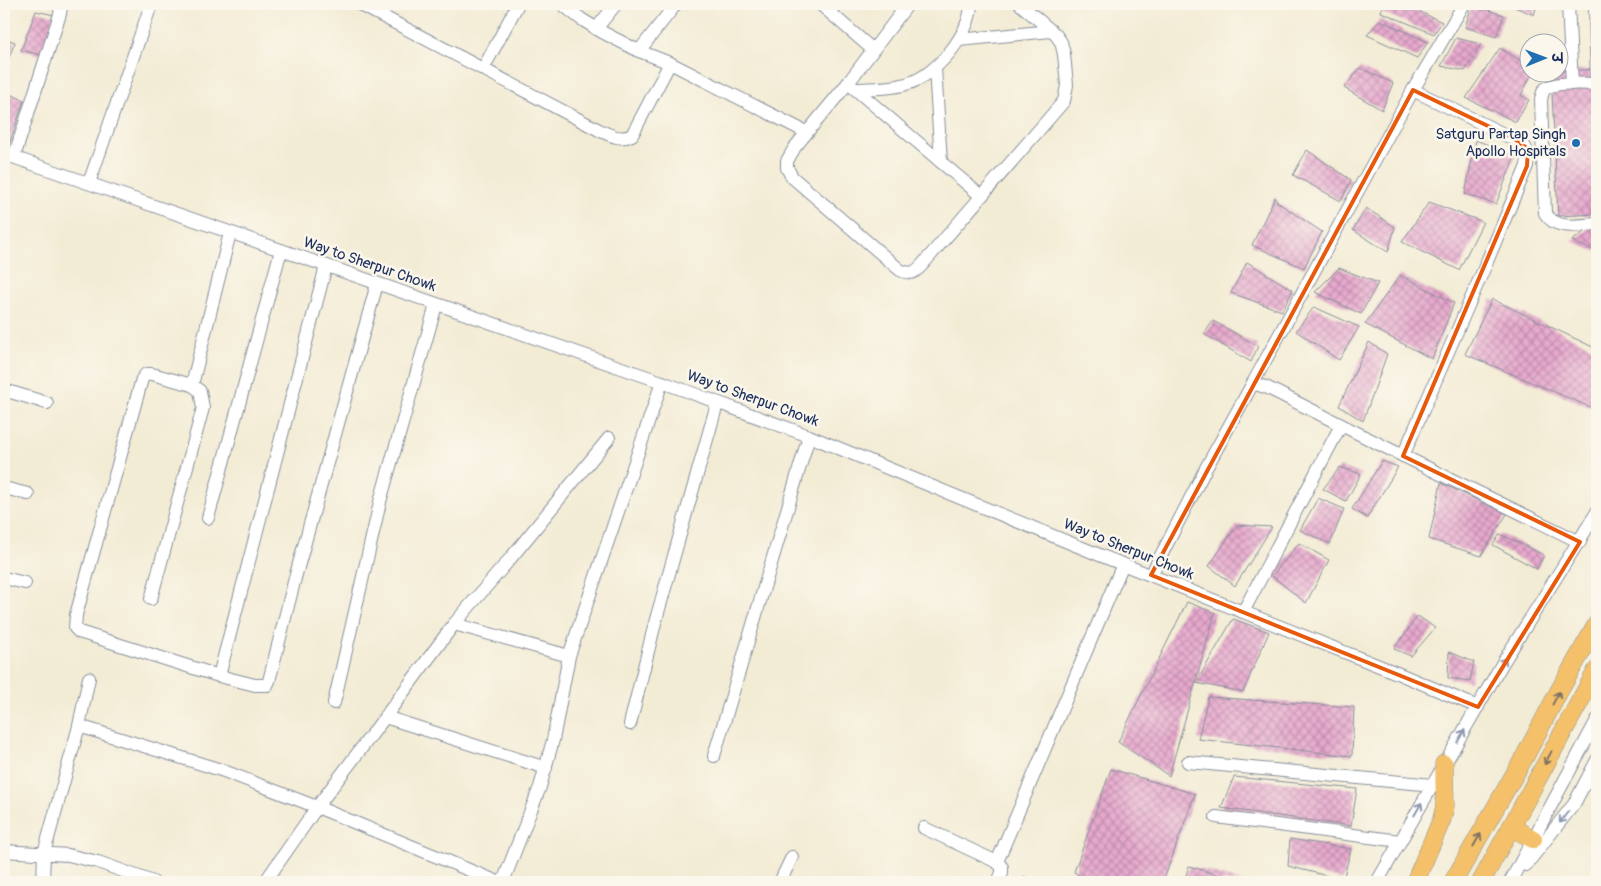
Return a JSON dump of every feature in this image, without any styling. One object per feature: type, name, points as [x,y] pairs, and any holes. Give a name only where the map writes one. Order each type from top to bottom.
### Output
[{"type":"highway","points":[[1453,882],[1597,624]]},
{"type":"highway","points":[[1481,882],[1597,670]]},
{"type":"highway","points":[[1415,882],[1442,819],[1445,806],[1444,764]]},
{"type":"highway","points":[[1511,827],[1533,839]]},
{"type":"street","points":[[9,155],[60,14],[62,7],[60,4]]},
{"type":"street","points":[[359,4],[599,130],[622,138],[632,135],[670,64]]},
{"type":"street","points":[[483,69],[518,4]]},
{"type":"street","points":[[562,4],[596,29],[806,132]]},
{"type":"street","points":[[596,29],[606,10],[616,4]]},
{"type":"street","points":[[639,51],[676,4]]},
{"type":"street","points":[[820,4],[872,49]]},
{"type":"street","points":[[908,4],[872,49],[852,86],[806,132],[787,161],[787,168],[792,177],[900,270],[910,274],[916,272],[1064,101],[1067,86],[1061,42],[1020,4]]},
{"type":"street","points":[[852,86],[906,85],[923,77],[935,68],[959,40],[966,29],[970,17],[971,4]]},
{"type":"street","points":[[1151,575],[1206,468],[1413,90],[1464,4]]},
{"type":"street","points":[[1568,4],[1572,84]]},
{"type":"street","points":[[1594,4],[1597,84],[1554,85],[1543,92],[1541,100],[1545,213],[1550,220],[1567,226],[1597,224]]},
{"type":"street","points":[[89,183],[150,8]]},
{"type":"street","points":[[959,40],[1051,31]]},
{"type":"street","points":[[935,68],[941,162]]},
{"type":"street","points":[[852,86],[981,196]]},
{"type":"street","points":[[1403,456],[1484,271],[1527,166],[1528,157],[1528,149],[1522,143],[1413,90]]},
{"type":"street","name":"Way to Sherpur Chowk","points":[[9,155],[662,382],[809,436],[1478,707]]},
{"type":"street","points":[[192,385],[230,232]]},
{"type":"street","points":[[208,518],[281,250]]},
{"type":"street","points":[[219,676],[326,266]]},
{"type":"street","points":[[151,599],[203,408],[200,392],[192,385],[146,374],[142,379],[74,623],[75,628],[79,632],[219,676],[255,685],[267,685],[377,284]]},
{"type":"street","points":[[334,703],[382,498],[436,305]]},
{"type":"street","points":[[503,882],[533,808],[546,768],[569,656],[662,382]]},
{"type":"street","points":[[1253,383],[1268,388],[1580,542]]},
{"type":"street","points":[[4,390],[47,402]]},
{"type":"street","points":[[630,724],[655,623],[718,404]]},
{"type":"street","points":[[1243,612],[1341,425]]},
{"type":"street","points":[[714,756],[809,436]]},
{"type":"street","points":[[265,882],[317,807],[454,624],[609,438]]},
{"type":"street","points":[[4,488],[28,494]]},
{"type":"street","points":[[1377,882],[1502,664],[1597,512]]},
{"type":"street","points":[[997,862],[1123,564]]},
{"type":"street","points":[[4,578],[25,583]]},
{"type":"street","points":[[454,624],[569,656]]},
{"type":"street","points":[[44,882],[44,853],[79,726],[89,678]]},
{"type":"street","points":[[386,717],[546,768]]},
{"type":"street","points":[[1512,882],[1597,720]]},
{"type":"street","points":[[79,726],[221,770],[317,807],[498,882]]},
{"type":"street","points":[[1512,882],[1574,804],[1597,760]]},
{"type":"street","points":[[1188,762],[1433,785]]},
{"type":"street","points":[[1216,817],[1400,841]]},
{"type":"street","points":[[924,828],[997,862],[1002,867],[1002,873],[998,882]]},
{"type":"street","points":[[4,851],[68,855],[98,862],[153,882]]},
{"type":"street","points":[[780,882],[792,857]]},
{"type":"highlighted area","points":[[1413,90],[1513,138],[1528,149],[1527,166],[1403,456],[1580,542],[1478,707],[1151,575]]},
{"type":"building","points":[[1383,4],[1403,4],[1442,22],[1434,34],[1381,12]]},
{"type":"building","points":[[1508,4],[1537,4],[1534,15]]},
{"type":"building","points":[[1472,5],[1504,15],[1496,37],[1465,27]]},
{"type":"building","points":[[36,11],[54,15],[41,55],[21,50]]},
{"type":"building","points":[[1380,20],[1428,42],[1417,58],[1367,35]]},
{"type":"building","points":[[4,38],[15,42],[4,70]]},
{"type":"building","points":[[1456,38],[1481,44],[1465,71],[1441,66]]},
{"type":"building","points":[[1500,48],[1518,59],[1518,82],[1528,82],[1521,95],[1529,100],[1516,122],[1466,98]]},
{"type":"building","points":[[1360,68],[1393,83],[1382,110],[1344,88]]},
{"type":"building","name":"Satguru Partap Singh Apollo Hospitals","points":[[1597,69],[1597,214],[1558,216],[1551,82],[1568,82],[1568,71]]},
{"type":"building","points":[[5,92],[24,100],[9,145],[4,143]]},
{"type":"building","points":[[1476,140],[1515,156],[1496,204],[1465,194]]},
{"type":"building","points":[[1307,150],[1351,180],[1341,201],[1293,175]]},
{"type":"building","points":[[1275,197],[1277,202],[1322,232],[1304,268],[1252,245]]},
{"type":"building","points":[[1429,202],[1483,222],[1459,270],[1402,242]]},
{"type":"building","points":[[1366,208],[1395,227],[1388,252],[1353,230]]},
{"type":"building","points":[[1594,224],[1597,224],[1597,252],[1572,241]]},
{"type":"building","points":[[1247,262],[1293,290],[1282,311],[1231,293]]},
{"type":"building","points":[[1339,268],[1378,283],[1361,314],[1315,292]]},
{"type":"building","points":[[1400,275],[1454,303],[1432,359],[1365,324]]},
{"type":"building","points":[[1492,299],[1597,349],[1597,410],[1465,354]]},
{"type":"building","points":[[1314,307],[1359,327],[1339,360],[1296,331]]},
{"type":"building","points":[[1213,321],[1258,346],[1251,362],[1204,334]]},
{"type":"building","points":[[1369,342],[1387,354],[1363,421],[1339,406]]},
{"type":"building","points":[[1382,461],[1398,467],[1367,518],[1352,509]]},
{"type":"building","points":[[1340,467],[1361,474],[1346,501],[1323,489]]},
{"type":"building","points":[[1441,483],[1507,514],[1481,556],[1429,539]]},
{"type":"building","points":[[1318,498],[1344,509],[1330,544],[1300,530]]},
{"type":"building","points":[[1237,525],[1272,527],[1235,586],[1209,566]]},
{"type":"building","points":[[1500,534],[1544,555],[1537,569],[1493,545]]},
{"type":"building","points":[[1299,543],[1329,560],[1306,603],[1272,576]]},
{"type":"building","points":[[1187,602],[1215,613],[1169,776],[1118,742]]},
{"type":"building","points":[[1418,616],[1435,628],[1411,656],[1394,649]]},
{"type":"building","points":[[1233,619],[1269,632],[1243,692],[1196,683]]},
{"type":"building","points":[[1449,652],[1474,662],[1470,681],[1448,678]]},
{"type":"building","points":[[1208,697],[1354,707],[1352,756],[1198,739]]},
{"type":"building","points":[[1111,769],[1195,794],[1163,882],[1090,882],[1074,872]]},
{"type":"building","points":[[1234,777],[1357,789],[1351,826],[1221,808]]},
{"type":"building","points":[[1290,839],[1351,849],[1343,880],[1288,866]]},
{"type":"building","points":[[1189,866],[1242,882],[1184,882]]},
{"type":"building","points":[[1024,876],[1034,882],[1021,882]]},
{"type":"place","name":"Satguru Partap Singh Apollo Hospitals","points":[[1576,143]]}]
